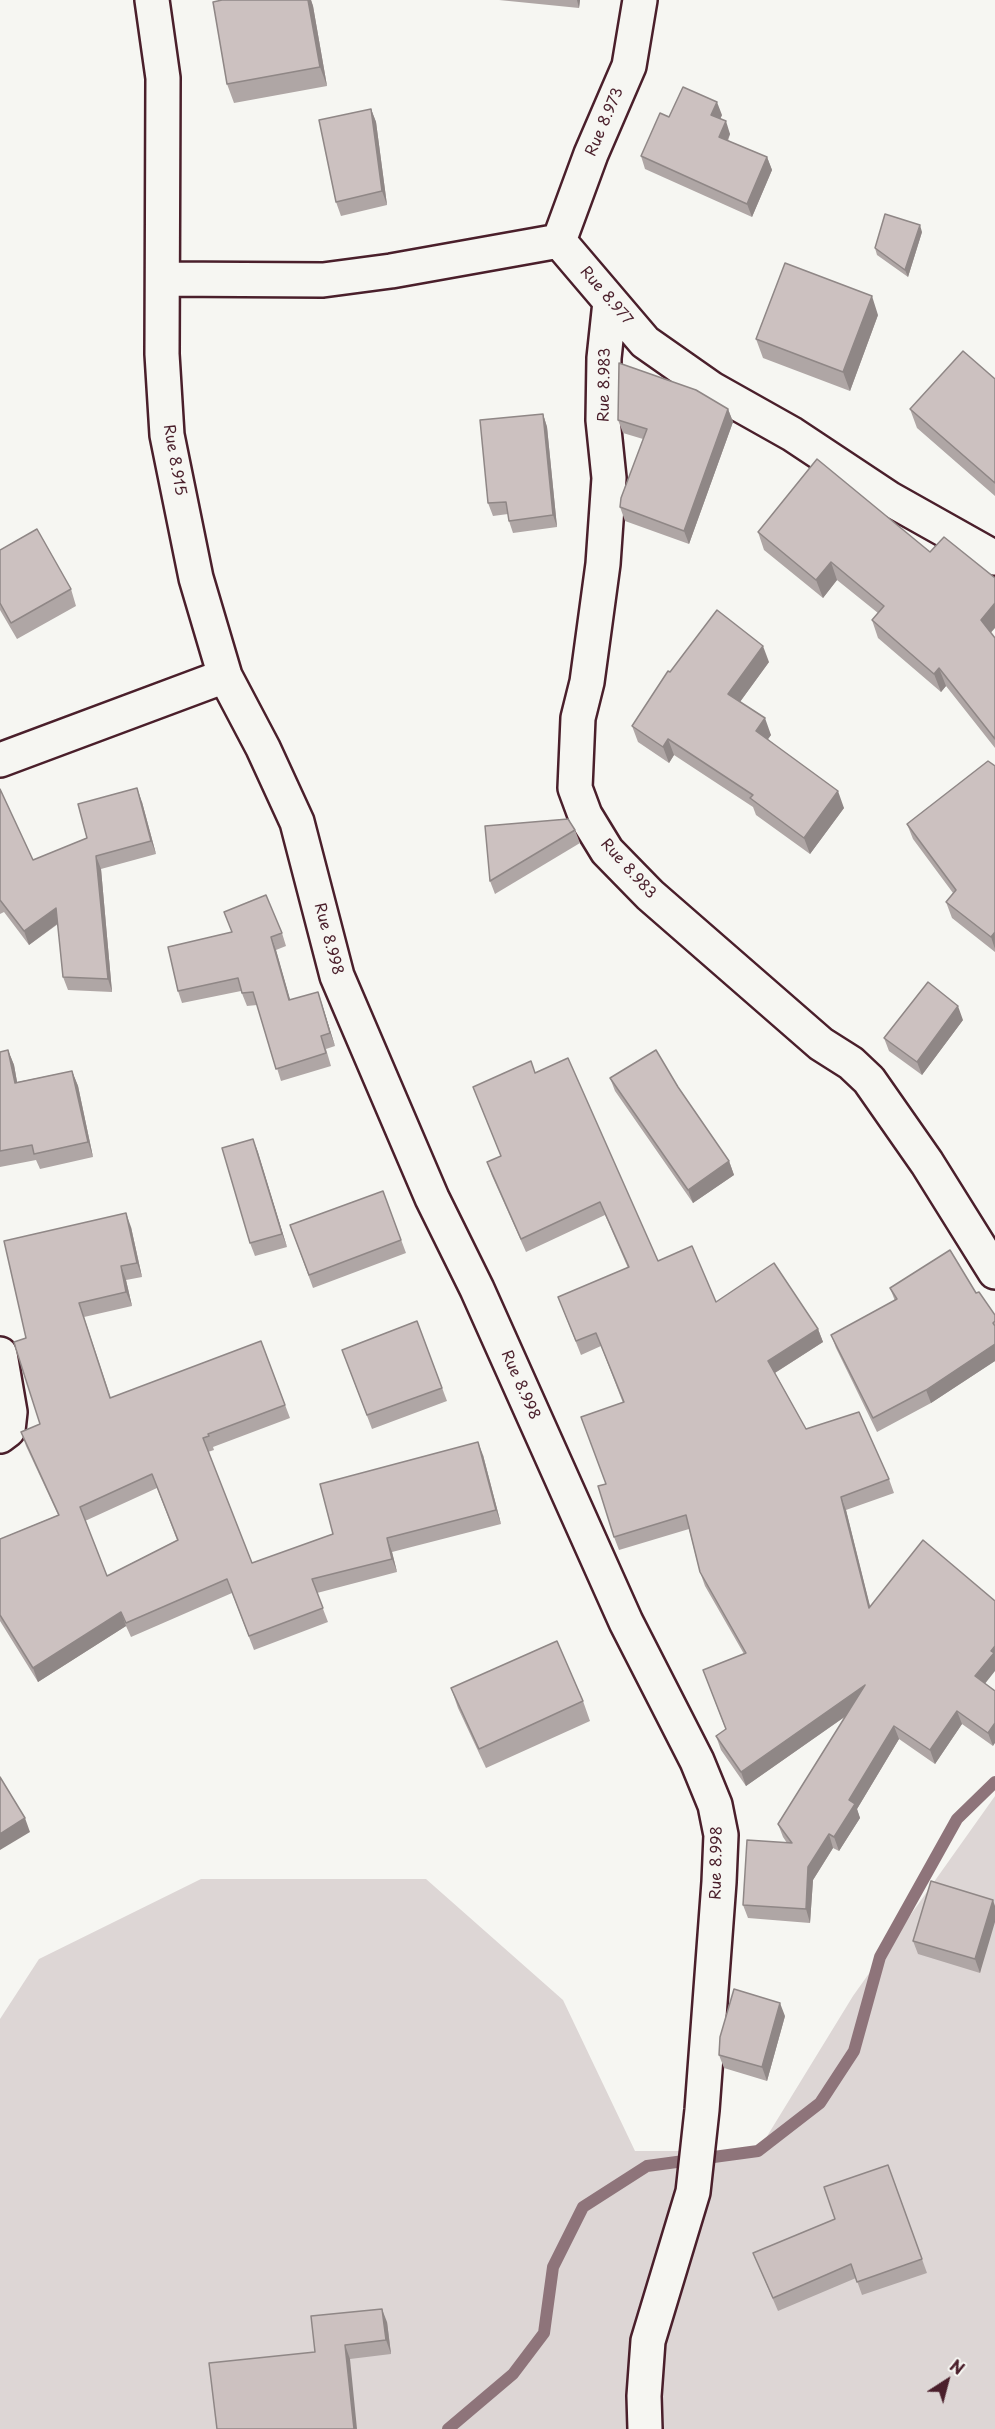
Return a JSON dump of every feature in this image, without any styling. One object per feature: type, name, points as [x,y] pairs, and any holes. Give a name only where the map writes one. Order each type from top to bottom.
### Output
[{"type":"street","name":"Rue 8.915","points":[[152,0],[164,78],[162,354],[167,435],[196,578],[225,676]]},
{"type":"street","name":"Rue 8.973","points":[[559,241],[591,154],[629,66],[640,0]]},
{"type":"street","points":[[163,279],[323,280],[391,271],[559,241]]},
{"type":"street","name":"Rue 8.977","points":[[559,241],[645,342],[712,389],[792,434],[890,499],[995,558]]},
{"type":"street","name":"Rue 8.983","points":[[610,302],[604,358],[603,420],[609,478],[603,564],[587,682],[578,718],[576,756],[575,788],[585,815],[607,851],[650,895],[820,1044],[851,1063],[869,1080],[927,1163],[995,1272]]},
{"type":"street","points":[[0,760],[225,676]]},
{"type":"street","name":"Rue 8.998","points":[[225,676],[263,748],[297,822],[337,976],[432,1198],[481,1299],[626,1622],[697,1761],[715,1804],[721,1835],[719,1882],[702,2110],[693,2192],[648,2341],[644,2396],[645,2429]]},
{"type":"street","points":[[0,1354],[10,1412],[8,1430],[0,1436]]},
{"type":"shaded area","points":[[995,1796],[995,2429],[0,2429],[0,2019],[39,1959],[201,1879],[426,1879],[563,2000],[635,2151],[758,2151],[853,1996]]},
{"type":"building","points":[[222,0],[308,0],[320,67],[227,84],[213,2]]},
{"type":"building","points":[[683,87],[717,102],[711,115],[726,121],[719,137],[767,157],[747,204],[641,156],[660,113],[669,117]]},
{"type":"building","points":[[371,109],[382,191],[336,202],[319,120]]},
{"type":"building","points":[[885,214],[920,225],[905,270],[875,248]]},
{"type":"building","points":[[785,263],[872,296],[843,372],[756,339]]},
{"type":"building","points":[[963,351],[995,379],[995,483],[910,409]]},
{"type":"building","points":[[619,363],[696,390],[728,409],[684,531],[620,507],[621,498],[647,429],[618,420]]},
{"type":"building","points":[[543,414],[553,515],[509,521],[506,502],[488,503],[480,420]]},
{"type":"building","points":[[817,459],[930,552],[944,537],[995,578],[995,603],[981,620],[995,638],[995,739],[939,668],[934,674],[872,620],[884,606],[831,562],[816,580],[758,532]]},
{"type":"building","points":[[37,529],[71,589],[11,623],[0,603],[0,550]]},
{"type":"building","points":[[717,610],[763,646],[728,694],[765,718],[756,731],[838,791],[804,838],[750,798],[753,795],[668,739],[663,747],[632,726],[668,671],[670,672]]},
{"type":"building","points":[[988,761],[995,766],[995,932],[991,937],[946,902],[956,890],[907,824]]},
{"type":"building","points":[[137,788],[151,841],[96,856],[108,979],[63,977],[56,908],[24,931],[0,900],[0,789],[33,860],[87,838],[78,804]]},
{"type":"building","points":[[568,819],[575,830],[490,881],[485,826]]},
{"type":"building","points":[[266,895],[282,933],[271,937],[289,1000],[318,992],[330,1033],[321,1036],[326,1053],[276,1069],[253,992],[242,993],[238,978],[178,991],[168,947],[232,932],[224,912]]},
{"type":"building","points":[[928,982],[958,1006],[917,1062],[884,1038]]},
{"type":"building","points":[[8,1050],[15,1083],[72,1071],[88,1142],[34,1154],[32,1145],[0,1151],[0,1052]]},
{"type":"building","points":[[656,1050],[678,1087],[729,1161],[688,1190],[610,1078]]},
{"type":"building","points":[[568,1058],[658,1261],[692,1246],[716,1302],[774,1263],[818,1329],[768,1361],[806,1429],[859,1412],[889,1479],[841,1497],[869,1608],[923,1540],[995,1601],[995,1646],[991,1651],[994,1653],[975,1676],[995,1691],[995,1723],[988,1733],[957,1711],[930,1750],[894,1726],[849,1800],[855,1804],[834,1837],[829,1834],[808,1867],[806,1909],[743,1905],[747,1840],[792,1843],[778,1824],[865,1685],[741,1772],[716,1736],[726,1729],[703,1670],[746,1653],[700,1572],[686,1515],[614,1537],[598,1486],[606,1484],[581,1417],[624,1402],[596,1333],[576,1341],[558,1297],[629,1267],[600,1202],[521,1239],[487,1162],[501,1156],[473,1087],[531,1061],[535,1073]]},
{"type":"building","points":[[253,1139],[282,1234],[250,1243],[222,1148]]},
{"type":"building","points":[[383,1191],[401,1240],[309,1275],[290,1225]]},
{"type":"building","points":[[126,1213],[137,1263],[121,1266],[126,1292],[79,1303],[110,1398],[261,1341],[285,1405],[208,1434],[209,1436],[203,1438],[252,1563],[333,1534],[320,1484],[478,1442],[496,1510],[387,1538],[392,1559],[312,1579],[323,1608],[249,1636],[227,1579],[126,1623],[121,1612],[33,1668],[0,1615],[0,1539],[59,1515],[21,1432],[40,1424],[14,1342],[26,1338],[4,1241]],"holes":[[[152,1474],[178,1540],[107,1576],[80,1507]]]},
{"type":"building","points":[[950,1250],[976,1293],[979,1292],[995,1315],[993,1323],[995,1344],[926,1390],[873,1418],[831,1335],[897,1299],[890,1288]]},
{"type":"building","points":[[417,1321],[442,1388],[367,1415],[342,1350]]},
{"type":"building","points":[[557,1641],[583,1701],[479,1749],[451,1688]]},
{"type":"building","points":[[0,1777],[25,1818],[0,1834]]},
{"type":"building","points":[[931,1881],[993,1900],[975,1959],[913,1941]]},
{"type":"building","points":[[734,1989],[780,2003],[762,2067],[719,2055],[720,2037]]},
{"type":"building","points":[[888,2165],[922,2259],[857,2282],[851,2264],[773,2298],[753,2253],[835,2219],[824,2187]]},
{"type":"building","points":[[382,2309],[386,2340],[345,2345],[354,2429],[217,2429],[209,2363],[315,2352],[311,2316]]},
{"type":"waterway","points":[[448,2429],[513,2374],[544,2333],[553,2267],[583,2207],[647,2166],[758,2151],[820,2103],[854,2051],[880,1957],[957,1819],[995,1782]]}]
